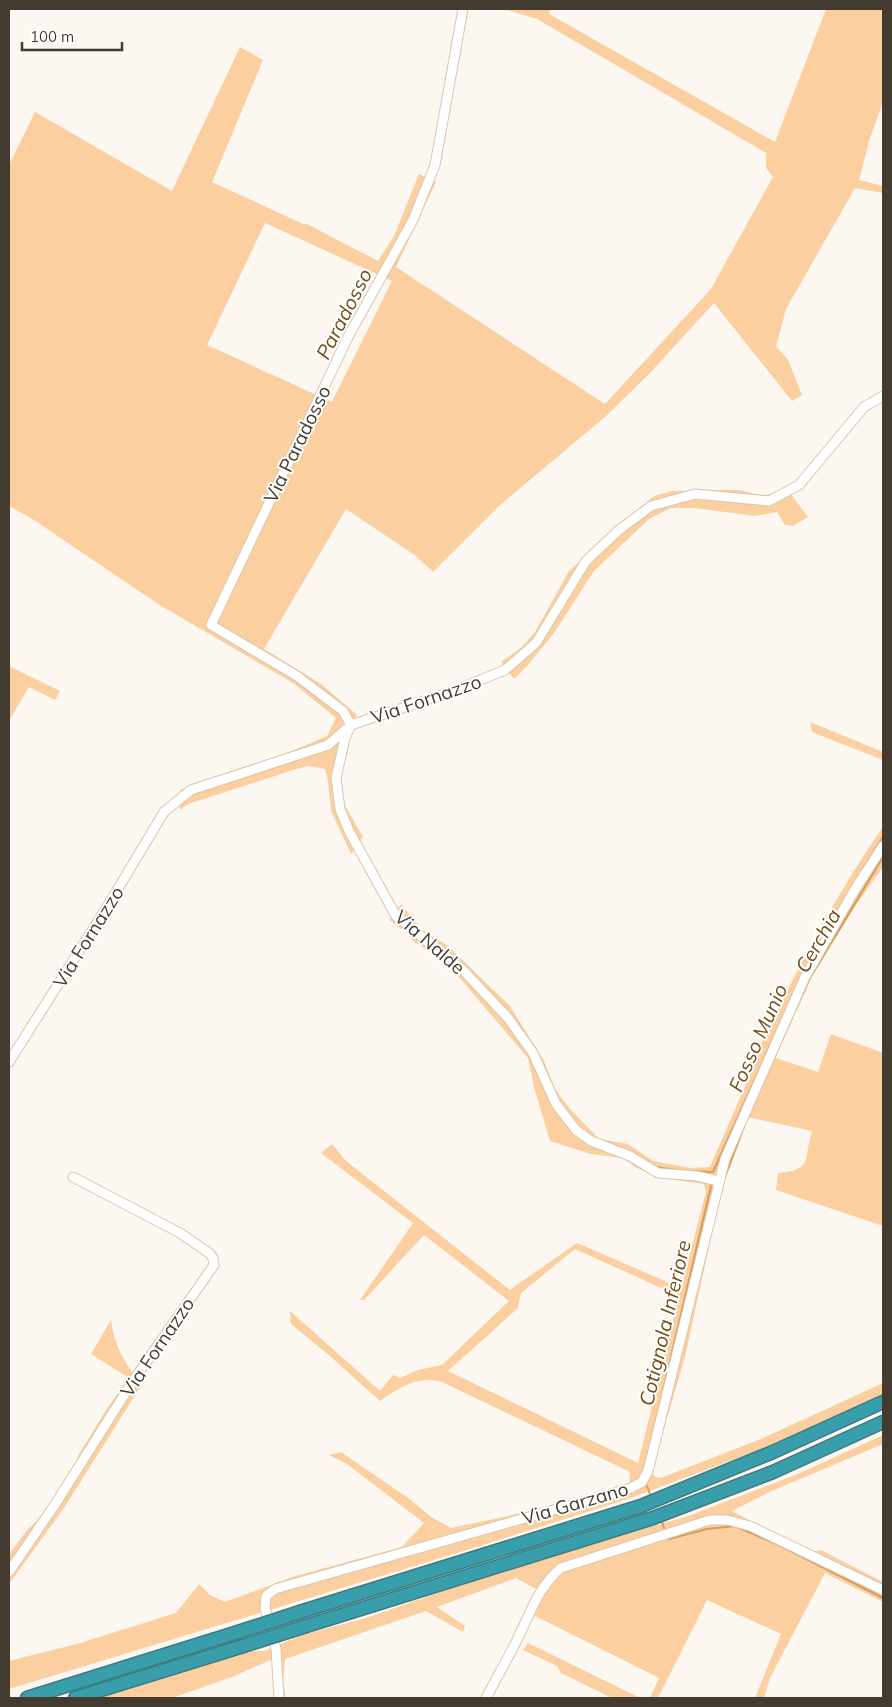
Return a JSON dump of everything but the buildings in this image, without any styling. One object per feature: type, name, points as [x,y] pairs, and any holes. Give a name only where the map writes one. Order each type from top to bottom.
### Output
[{"type":"highway","points":[[27,1698],[641,1506],[772,1452],[883,1402]]},
{"type":"highway","points":[[75,1698],[653,1518],[773,1472],[883,1422]]},
{"type":"street","name":"Via Paradosso","points":[[351,725],[343,711],[297,676],[211,625],[348,337],[413,220],[435,165],[463,9]]},
{"type":"street","name":"Via Fornazzo","points":[[9,1062],[108,907],[164,812],[191,790],[328,745],[351,725],[451,692],[505,670],[536,643],[586,561],[619,530],[651,506],[696,494],[769,501],[799,484],[864,407],[883,396]]},
{"type":"street","name":"Via Nalde","points":[[351,725],[344,738],[336,778],[340,809],[349,831],[396,916],[462,969],[524,1037],[556,1104],[576,1130],[591,1141],[630,1156],[658,1173],[697,1176],[718,1181]]},
{"type":"street","name":"Via Garzano","points":[[279,1698],[276,1649],[265,1608],[266,1596],[275,1589],[631,1488],[642,1482],[648,1471],[718,1181],[729,1150],[805,978],[854,891],[883,846]]},
{"type":"street","name":"Via Fornazzo","points":[[9,1572],[56,1504],[128,1389],[214,1265],[210,1253],[180,1233],[73,1177]]},
{"type":"street","points":[[486,1698],[518,1639],[536,1599],[552,1575],[561,1568],[710,1520],[728,1520],[750,1526],[883,1590]]},
{"type":"shaded area","points":[[504,9],[550,9],[549,14],[775,142],[826,9],[883,9],[883,102],[870,138],[859,180],[883,186],[883,193],[855,188],[786,309],[776,346],[788,360],[802,395],[792,401],[714,303],[650,373],[605,417],[500,505],[433,572],[416,556],[346,509],[264,649],[321,684],[357,715],[338,745],[343,802],[363,837],[351,854],[331,811],[325,769],[308,766],[188,804],[180,810],[180,790],[276,758],[327,736],[336,718],[293,683],[158,604],[34,520],[9,506],[9,165],[35,112],[172,191],[240,47],[263,60],[212,182],[303,224],[307,224],[378,261],[394,236],[419,174],[436,182],[396,267],[605,404],[711,289],[773,177],[766,168],[766,153],[537,19]],"holes":[[[265,223],[392,281],[332,402],[207,345]]]},
{"type":"shaded area","points":[[786,488],[808,517],[793,526],[785,525],[777,512],[755,516],[694,508],[671,508],[649,519],[594,571],[554,633],[514,679],[501,662],[522,647],[535,632],[569,571],[654,496],[672,491],[739,490],[764,496]]},
{"type":"shaded area","points":[[9,666],[60,691],[55,700],[29,687],[9,721]]},
{"type":"shaded area","points":[[810,722],[883,752],[883,760],[812,732]]},
{"type":"shaded area","points":[[883,827],[883,867],[856,905],[798,998],[773,1057],[818,1072],[831,1034],[883,1053],[883,1226],[776,1190],[778,1173],[802,1166],[807,1156],[812,1131],[747,1117],[727,1163],[685,1357],[652,1469],[653,1475],[658,1478],[663,1477],[761,1439],[883,1383],[883,1399],[829,1424],[628,1499],[467,1550],[9,1689],[9,1661],[77,1644],[176,1613],[199,1584],[210,1595],[225,1602],[292,1577],[402,1547],[424,1523],[347,1464],[329,1455],[341,1452],[411,1500],[431,1517],[451,1528],[559,1505],[629,1486],[630,1472],[442,1382],[425,1380],[409,1384],[380,1401],[291,1324],[290,1311],[380,1391],[393,1375],[400,1378],[418,1370],[442,1365],[509,1301],[424,1235],[364,1300],[360,1300],[413,1223],[321,1153],[332,1144],[346,1161],[510,1290],[577,1243],[681,1288],[706,1192],[704,1184],[662,1178],[637,1168],[623,1158],[591,1154],[550,1141],[534,1087],[528,1058],[447,963],[413,941],[407,933],[389,920],[401,904],[422,930],[448,946],[510,1006],[544,1061],[555,1089],[570,1109],[599,1139],[628,1144],[653,1161],[691,1168],[710,1167],[756,1061],[756,1054],[770,1025],[831,909]],"holes":[[[575,1249],[679,1296],[638,1463],[448,1371],[518,1308],[521,1293]]]},
{"type":"shaded area","points":[[111,1320],[118,1348],[143,1387],[139,1389],[64,1508],[9,1584],[9,1554],[28,1529],[66,1494],[78,1456],[106,1410],[129,1378],[91,1354]]},
{"type":"shaded area","points":[[883,1435],[883,1444],[772,1491],[732,1511],[810,1552],[821,1550],[883,1582],[883,1602],[825,1573],[770,1678],[764,1698],[755,1698],[781,1634],[707,1600],[658,1698],[650,1698],[659,1678],[525,1611],[536,1589],[516,1578],[437,1607],[465,1626],[463,1632],[426,1611],[285,1659],[283,1683],[286,1698],[274,1698],[273,1659],[232,1677],[172,1698],[101,1698],[251,1651],[264,1651],[302,1635],[366,1618],[498,1572],[688,1516],[798,1474]]},
{"type":"shaded area","points":[[528,1643],[640,1698],[612,1698],[561,1673],[557,1666],[523,1650]]},
{"type":"waterway","name":"Fosso Munio","points":[[861,872],[883,837]]},
{"type":"waterway","name":"Cerchia","points":[[795,1011],[810,978],[883,857]]},
{"type":"waterway","name":"Fosso Munio","points":[[814,952],[822,939]]},
{"type":"waterway","name":"Fosso Munio","points":[[688,1171],[713,1172],[799,981]]},
{"type":"waterway","name":"Cerchia","points":[[751,1110],[792,1018]]},
{"type":"waterway","name":"Cerchia","points":[[725,1177],[747,1119]]},
{"type":"waterway","name":"Fosso Munio","points":[[656,1167],[676,1170]]},
{"type":"waterway","name":"Cotignola Inferiore","points":[[648,1455],[711,1186]]},
{"type":"waterway","name":"Cotignola Inferiore","points":[[647,1486],[650,1494]]},
{"type":"waterway","name":"Cotignola Inferiore","points":[[662,1522],[664,1528]]},
{"type":"waterway","name":"Cotignola Inferiore","points":[[669,1539],[707,1529],[735,1526],[781,1546],[883,1598]]},
{"type":"water label","name":"Paradosso","points":[[344,314]]}]
